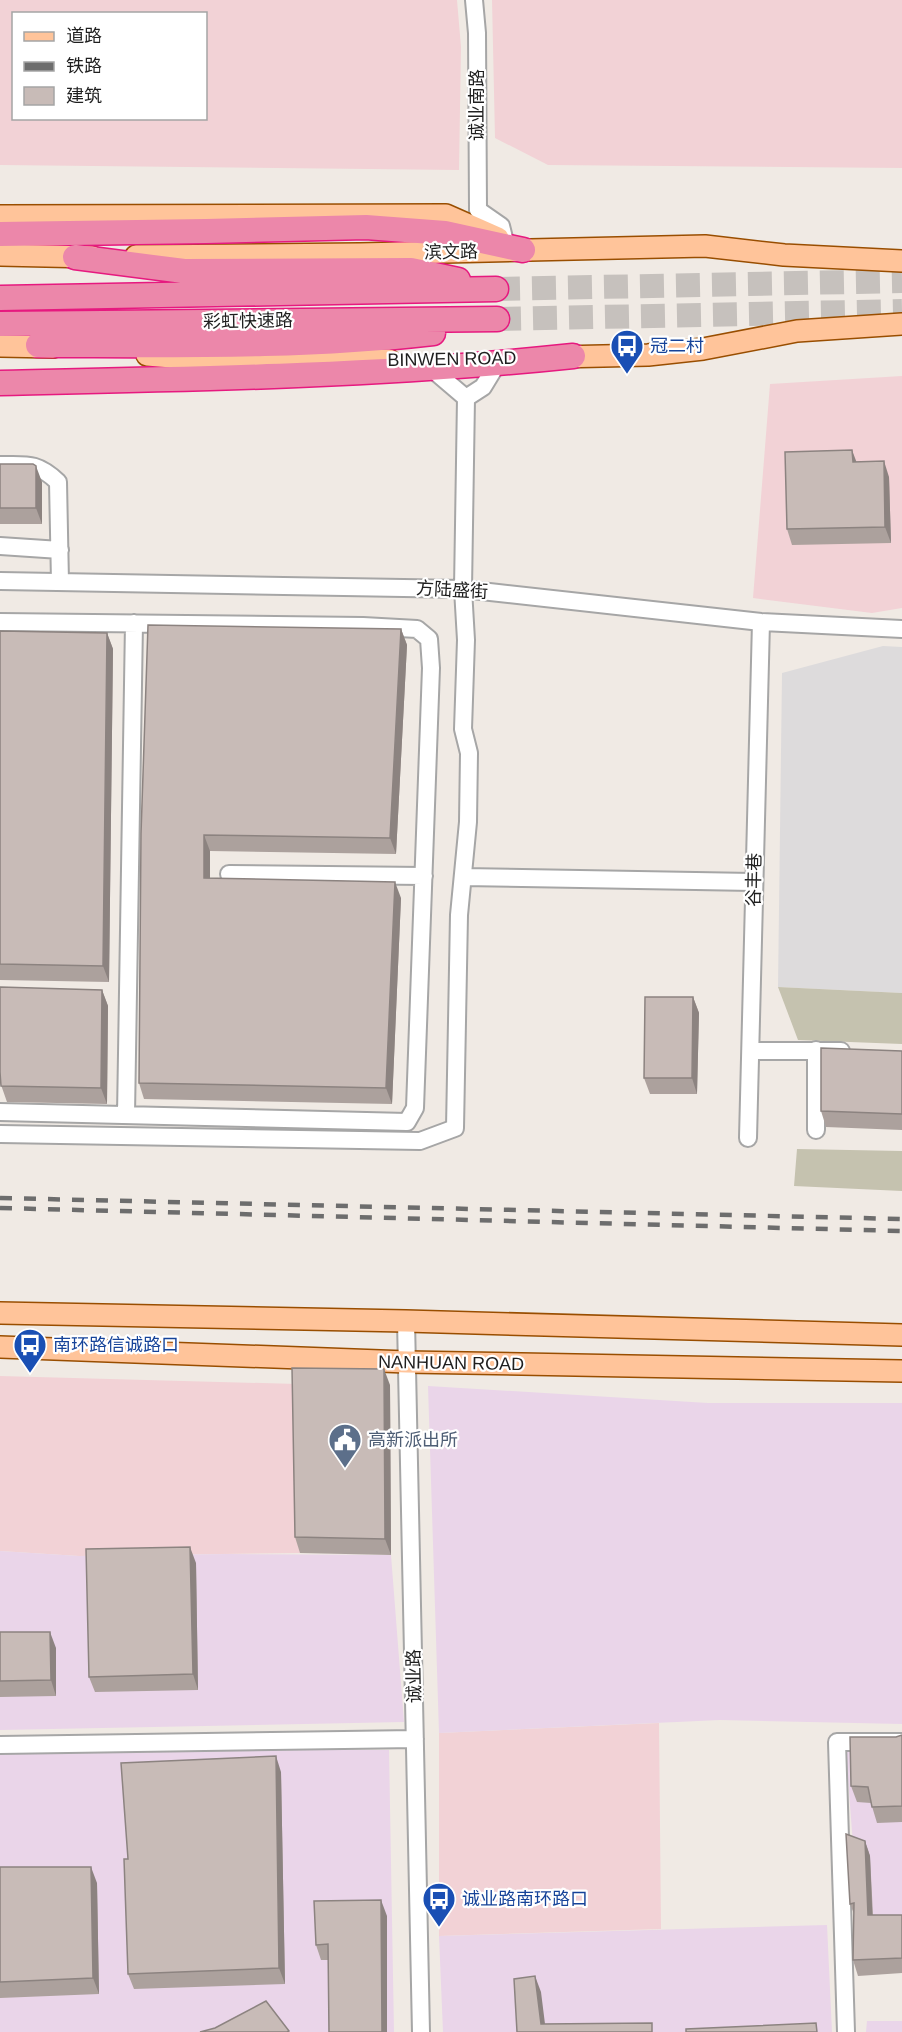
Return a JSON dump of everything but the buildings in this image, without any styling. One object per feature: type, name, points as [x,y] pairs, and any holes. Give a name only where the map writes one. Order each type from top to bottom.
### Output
[{"type":"highway","points":[[0,234],[366,227],[445,233],[514,246]]},
{"type":"highway","name":"彩虹快速路","points":[[0,298],[496,289],[411,270],[184,271],[75,257]]},
{"type":"highway","name":"彩虹快速路","points":[[0,324],[497,319],[443,332],[370,340],[229,345],[38,345]]},
{"type":"highway","points":[[0,383],[202,379],[432,369],[573,356]]},
{"type":"main road","points":[[0,216],[446,215],[514,246]]},
{"type":"main road","name":"滨文路","points":[[0,255],[75,257],[360,254],[514,246],[705,246],[784,255],[902,261]]},
{"type":"main road","name":"BINWEN ROAD","points":[[0,346],[38,345],[235,362],[648,355],[736,343],[797,331],[902,324]]},
{"type":"main road","points":[[0,1313],[406,1321],[902,1335]]},
{"type":"main road","name":"NANHUAN ROAD","points":[[0,1347],[407,1362],[902,1371]]},
{"type":"street","name":"诚业南路","points":[[474,0],[477,33],[478,210]]},
{"type":"street","points":[[454,218],[478,210],[501,226],[514,246]]},
{"type":"street","points":[[466,398],[483,387],[497,364]]},
{"type":"street","points":[[432,369],[466,398]]},
{"type":"street","points":[[0,1134],[420,1141],[455,1128],[459,915],[468,822],[469,753],[464,729],[466,640],[463,589],[466,398]]},
{"type":"street","points":[[0,465],[33,465],[48,472],[58,482],[60,582]]},
{"type":"street","points":[[0,546],[60,550]]},
{"type":"street","name":"方陆盛街","points":[[0,581],[463,589],[761,622],[902,629]]},
{"type":"street","points":[[0,622],[363,626],[417,629],[429,639],[431,668],[415,1108],[407,1122],[0,1112]]},
{"type":"street","name":"谷丰巷","points":[[748,1138],[761,622]]},
{"type":"street","points":[[126,1115],[134,623]]},
{"type":"street","points":[[229,874],[424,876]]},
{"type":"street","points":[[463,877],[753,882]]},
{"type":"street","points":[[816,1050],[816,1130]]},
{"type":"street","points":[[751,1051],[859,1051]]},
{"type":"street","name":"诚业路","points":[[406,1321],[421,2032]]},
{"type":"street","points":[[0,1745],[415,1739]]},
{"type":"street","points":[[846,2032],[837,1742],[902,1742]]},
{"type":"shaded area","points":[[0,0],[457,0],[461,47],[459,170],[0,165]]},
{"type":"shaded area","points":[[492,0],[902,0],[902,168],[548,165],[495,138]]},
{"type":"shaded area","points":[[902,376],[902,608],[872,613],[753,598],[770,384]]},
{"type":"shaded area","points":[[883,646],[902,647],[902,993],[778,987],[782,673]]},
{"type":"shaded area","points":[[778,987],[902,993],[902,1044],[798,1040]]},
{"type":"shaded area","points":[[797,1149],[902,1151],[902,1191],[794,1186]]},
{"type":"shaded area","points":[[0,1376],[297,1384],[300,1553],[79,1556],[0,1551]]},
{"type":"shaded area","points":[[428,1386],[708,1403],[902,1403],[902,1724],[720,1720],[439,1733]]},
{"type":"shaded area","points":[[0,1551],[79,1556],[391,1555],[404,1722],[0,1730]]},
{"type":"shaded area","points":[[659,1723],[661,1929],[439,1936],[439,1733]]},
{"type":"shaded area","points":[[0,1748],[389,1750],[394,2032],[0,2032]]},
{"type":"shaded area","points":[[846,1752],[902,1753],[902,1936],[860,1937]]},
{"type":"shaded area","points":[[827,1925],[832,2032],[443,2032],[439,1936]]},
{"type":"shaded area","points":[[867,2021],[902,2021],[902,2032],[866,2032]]},
{"type":"tunnel","points":[[496,289],[902,281]]},
{"type":"tunnel","points":[[497,319],[902,311]]},
{"type":"railway","points":[[0,1198],[902,1219]]},
{"type":"railway","points":[[0,1208],[902,1231]]},
{"type":"place","name":"冠二村","points":[[627,375]]},
{"type":"place","name":"南环路信诚路口","points":[[30,1374]]},
{"type":"place","name":"高新派出所","points":[[345,1469]]},
{"type":"place","name":"诚业路南环路口","points":[[439,1928]]}]
